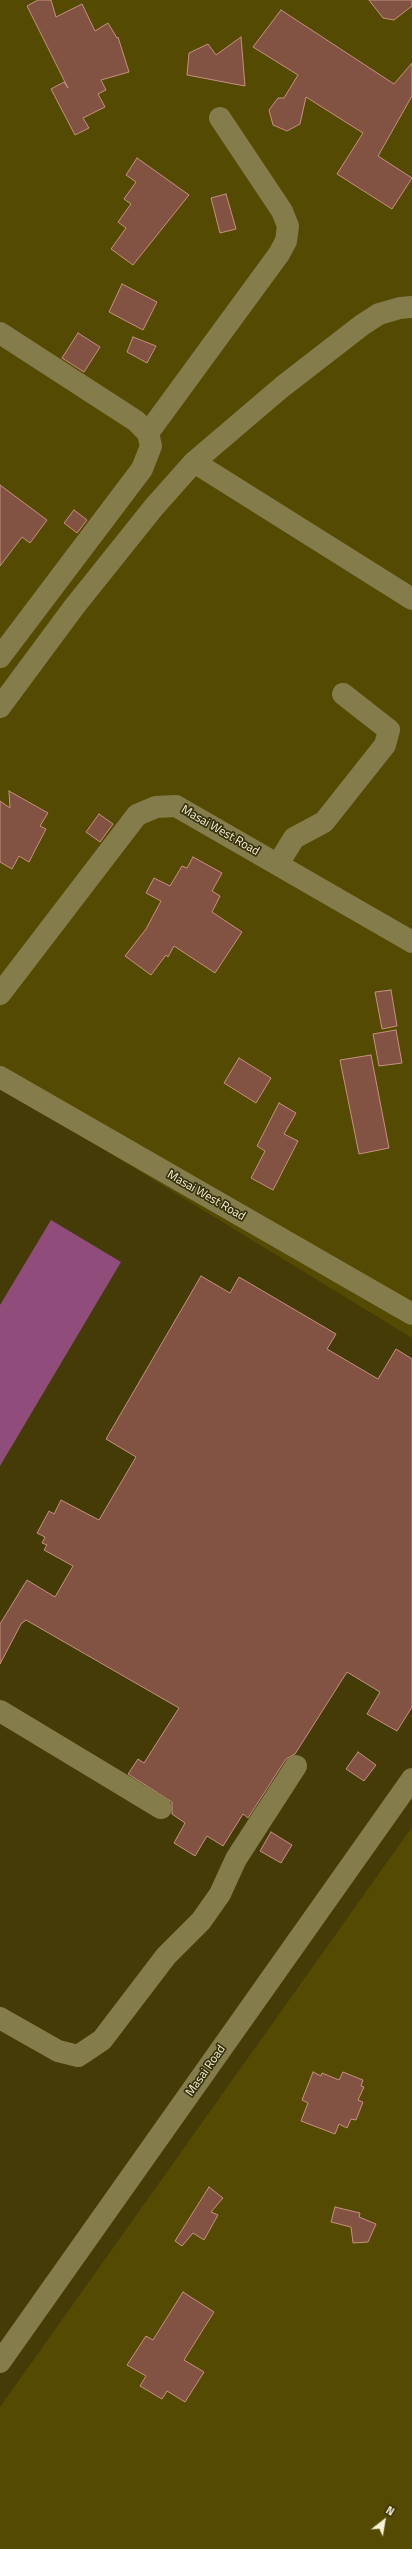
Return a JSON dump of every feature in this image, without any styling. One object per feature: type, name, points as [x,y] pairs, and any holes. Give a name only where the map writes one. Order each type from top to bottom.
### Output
[{"type":"street","points":[[148,433],[279,254],[286,241],[288,226],[282,211],[220,118]]},
{"type":"street","points":[[0,707],[74,607],[154,507],[194,462],[282,387],[362,325],[379,314],[400,308],[412,307]]},
{"type":"street","points":[[0,333],[136,421],[148,433],[151,446],[142,469],[0,657]]},
{"type":"street","points":[[194,462],[412,599]]},
{"type":"street","points":[[278,864],[294,838],[324,822],[385,745],[389,730],[343,694]]},
{"type":"street","name":"Masai West Road","points":[[0,994],[137,815],[156,807],[176,806],[412,942]]},
{"type":"street","name":"Masai West Road","points":[[0,1077],[412,1314]]},
{"type":"street","points":[[0,1711],[161,1808]]},
{"type":"street","points":[[0,2018],[58,2051],[78,2056],[102,2040],[166,1956],[201,1921],[216,1900],[236,1859],[296,1766]]},
{"type":"street","name":"Masai Road","points":[[0,2362],[412,1779]]},
{"type":"shaded area","points":[[0,0],[412,0],[412,1338],[0,1086]]},
{"type":"shaded area","points":[[51,1220],[121,1262],[0,1466],[0,1305]]},
{"type":"shaded area","points":[[412,1827],[412,2549],[0,2549],[0,2407]]},
{"type":"building","points":[[38,0],[51,0],[56,17],[82,4],[95,31],[108,23],[117,38],[118,37],[129,72],[101,80],[106,90],[98,94],[105,107],[83,118],[89,128],[75,135],[51,89],[64,82],[68,88],[27,6]]},
{"type":"building","points":[[369,0],[412,0],[412,6],[394,20],[383,18]]},
{"type":"building","points":[[281,10],[394,84],[412,63],[412,96],[378,156],[412,178],[392,209],[337,174],[363,133],[306,97],[300,124],[287,131],[273,125],[269,110],[278,98],[284,98],[298,75],[253,47]]},
{"type":"building","points":[[241,37],[245,86],[187,75],[189,53],[208,44],[216,55]]},
{"type":"building","points":[[137,158],[189,195],[133,265],[111,249],[126,228],[118,222],[131,204],[124,199],[136,182],[126,175]]},
{"type":"building","points":[[226,194],[236,229],[220,233],[211,198]]},
{"type":"building","points":[[122,284],[157,302],[143,330],[109,312]]},
{"type":"building","points":[[78,333],[100,347],[84,372],[62,358]]},
{"type":"building","points":[[133,337],[156,346],[147,363],[127,352]]},
{"type":"building","points":[[0,485],[47,520],[30,543],[22,537],[0,566]]},
{"type":"building","points":[[74,510],[87,520],[77,533],[64,523]]},
{"type":"building","points":[[9,791],[48,813],[40,826],[46,829],[29,862],[19,856],[12,869],[0,862],[0,801],[10,808]]},
{"type":"building","points":[[99,814],[113,824],[100,842],[86,832]]},
{"type":"building","points":[[193,857],[222,873],[212,891],[220,896],[212,912],[242,932],[215,973],[174,946],[168,957],[166,955],[151,975],[125,956],[146,929],[161,901],[146,893],[154,878],[170,886],[182,866],[187,868]]},
{"type":"building","points":[[391,990],[397,1026],[382,1029],[375,992]]},
{"type":"building","points":[[396,1030],[402,1063],[379,1066],[373,1034]]},
{"type":"building","points":[[371,1055],[389,1148],[359,1154],[340,1060]]},
{"type":"building","points":[[239,1058],[271,1078],[256,1103],[224,1083]]},
{"type":"building","points":[[279,1103],[296,1113],[284,1134],[298,1141],[273,1190],[251,1178],[265,1151],[257,1146]]},
{"type":"building","points":[[201,1276],[230,1293],[239,1277],[336,1334],[327,1349],[378,1379],[396,1349],[412,1359],[412,1707],[397,1731],[367,1714],[380,1692],[347,1672],[295,1754],[286,1759],[248,1818],[243,1814],[223,1846],[207,1836],[195,1856],[174,1843],[185,1823],[172,1814],[172,1802],[128,1774],[138,1759],[144,1763],[179,1708],[26,1620],[21,1624],[0,1664],[0,1624],[27,1580],[55,1597],[73,1566],[44,1550],[47,1545],[42,1543],[45,1537],[37,1533],[49,1511],[54,1514],[61,1500],[99,1520],[136,1457],[106,1439]]},
{"type":"building","points":[[358,1752],[376,1765],[364,1781],[346,1769]]},
{"type":"building","points":[[271,1832],[292,1845],[281,1863],[260,1851]]},
{"type":"building","points":[[313,2072],[321,2076],[322,2073],[339,2080],[343,2072],[363,2080],[361,2086],[364,2087],[358,2100],[363,2102],[356,2120],[351,2119],[347,2128],[339,2124],[335,2134],[301,2121],[308,2103],[302,2100]]},
{"type":"building","points":[[209,2187],[223,2198],[211,2212],[218,2215],[204,2240],[193,2233],[182,2246],[175,2241]]},
{"type":"building","points":[[335,2207],[360,2213],[359,2217],[376,2224],[368,2242],[353,2243],[351,2227],[331,2222]]},
{"type":"building","points":[[183,2292],[214,2312],[184,2360],[204,2372],[185,2402],[167,2391],[162,2399],[140,2386],[146,2376],[127,2365],[146,2336],[153,2340]]}]
